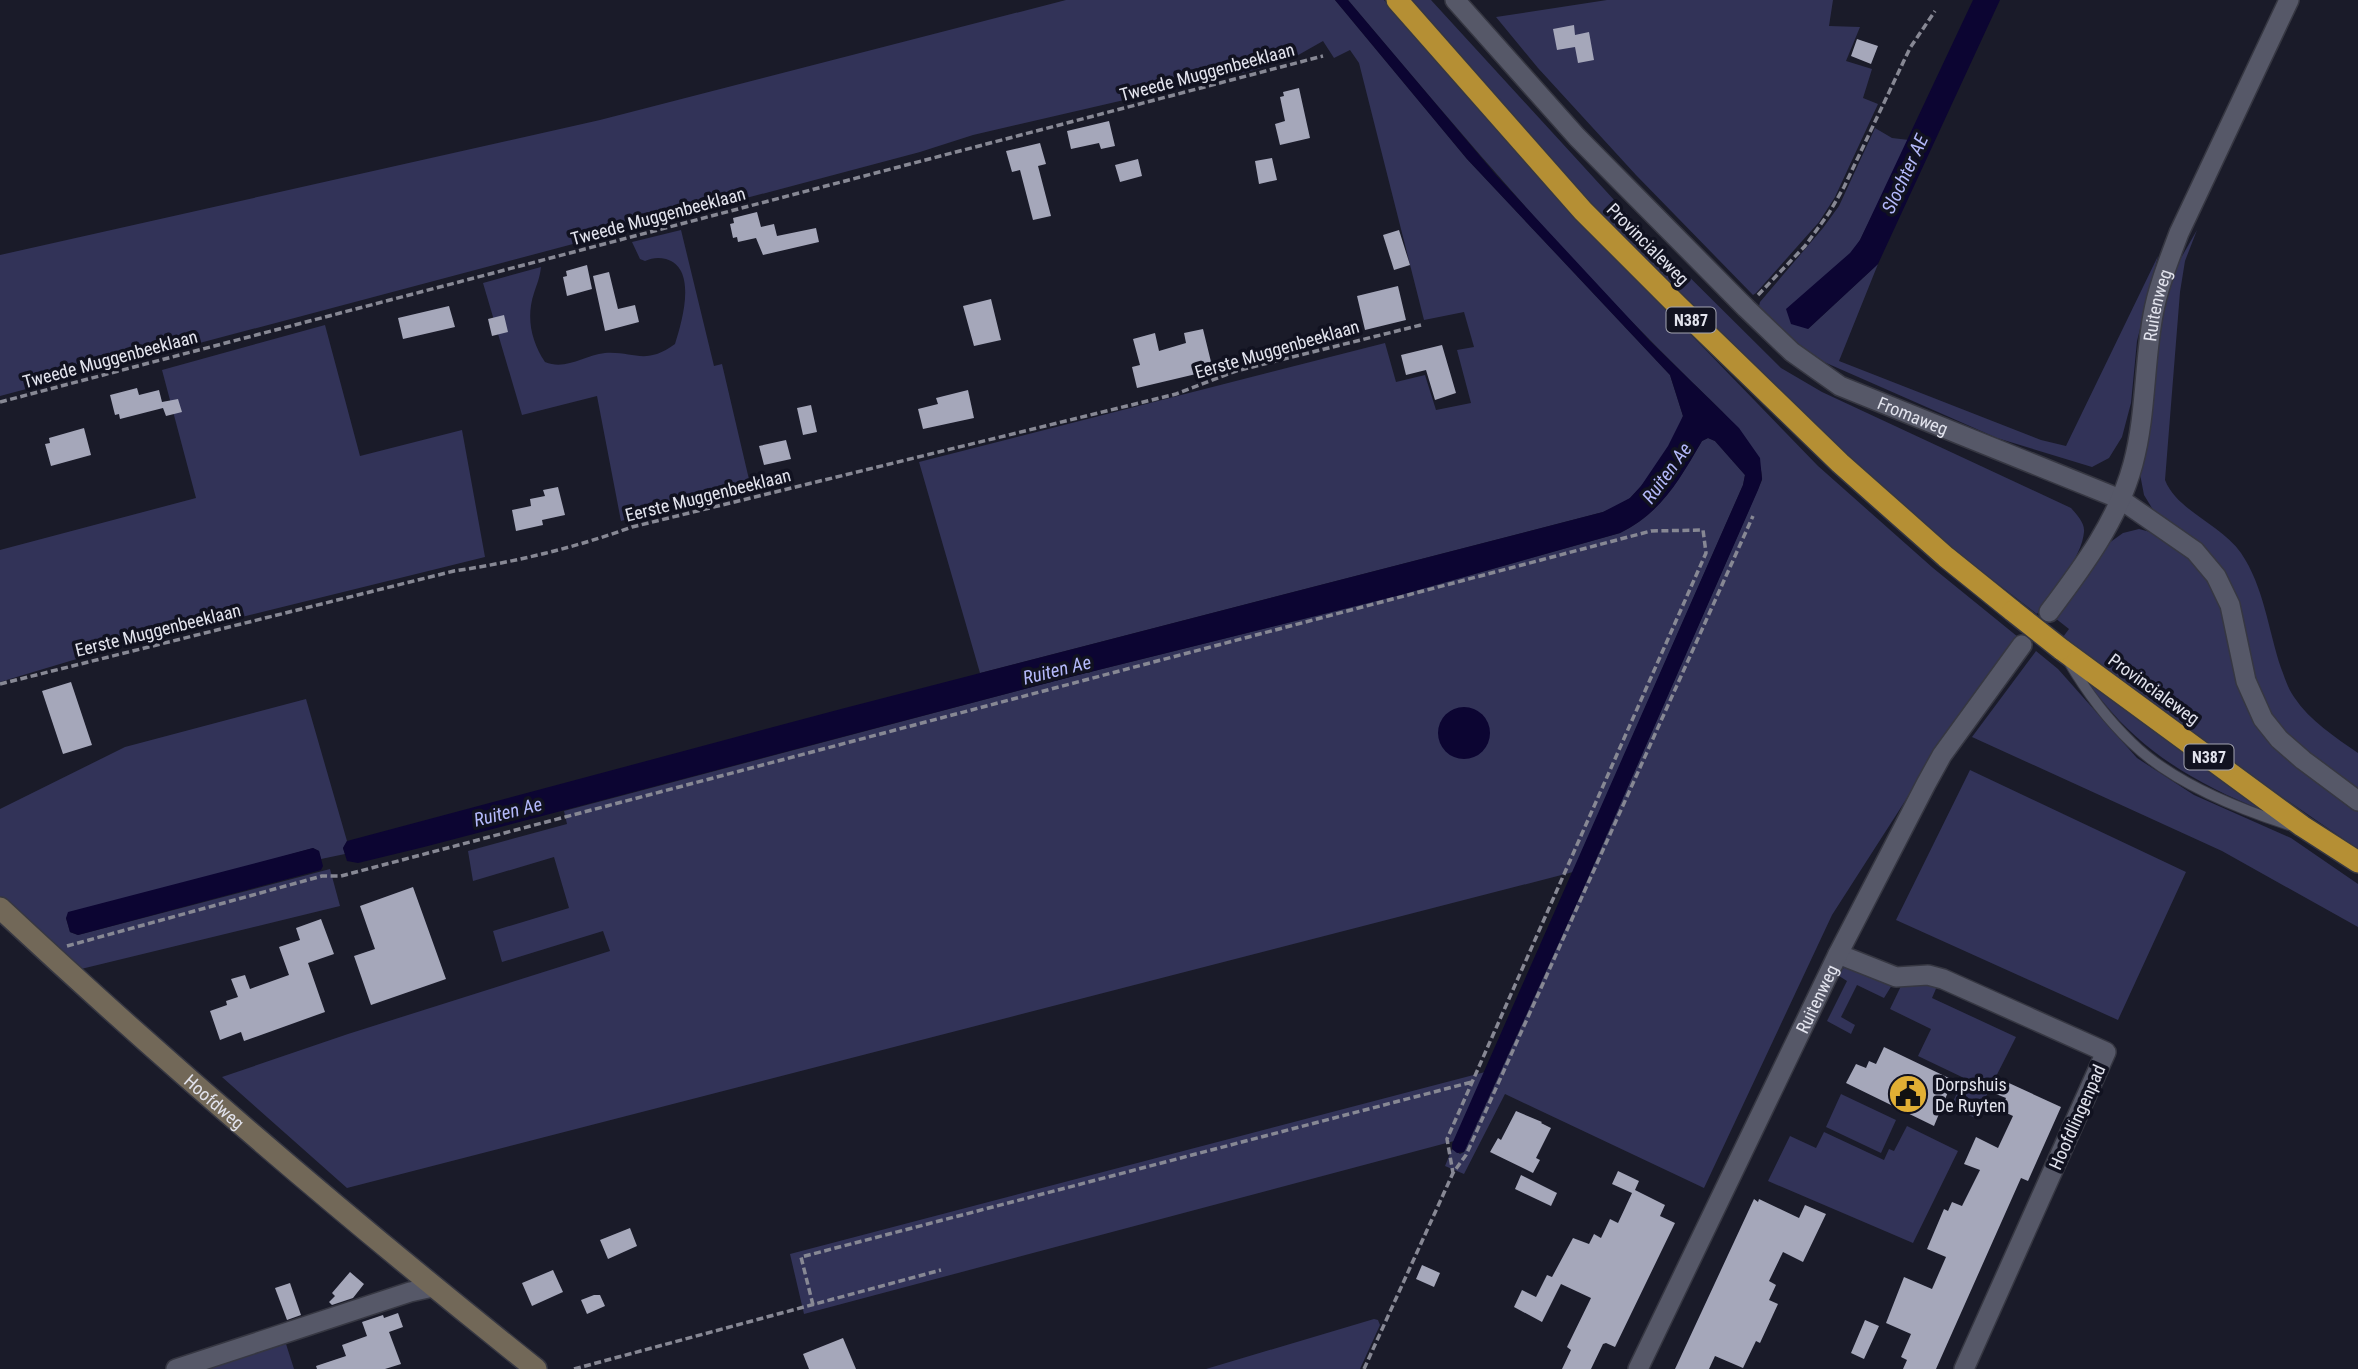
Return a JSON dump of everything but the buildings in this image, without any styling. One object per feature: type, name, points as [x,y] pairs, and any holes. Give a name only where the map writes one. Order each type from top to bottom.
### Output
[{"type":"highway","name":"Provincialeweg","points":[[1397,0],[1583,211],[1840,463],[1946,556],[2061,649],[2313,833],[2358,862]]},
{"type":"main road","name":"Hoofdweg","points":[[0,908],[281,1159],[433,1287],[536,1369]]},
{"type":"street","name":"Fromaweg","points":[[1455,0],[1577,137],[1792,352],[1840,386],[2120,499],[2195,551],[2216,576],[2230,605],[2246,681],[2263,719],[2279,739],[2303,760],[2358,801]]},
{"type":"street","name":"Ruitenweg","points":[[2049,612],[2093,554],[2128,481],[2137,446],[2153,317],[2166,266],[2289,0]]},
{"type":"street","name":"Ruitenweg","points":[[1638,1369],[1838,954],[1942,755],[2022,645]]},
{"type":"street","name":"Hoofdlingenpad","points":[[1838,954],[1896,977],[1928,975],[1943,979],[2106,1052],[1964,1369]]},
{"type":"street","points":[[176,1369],[410,1292],[433,1287]]},
{"type":"lane","points":[[2061,649],[2093,699],[2132,744],[2213,796],[2262,817],[2313,833]]},
{"type":"path","points":[[1746,308],[1805,246],[1829,213],[1910,48],[1935,11]]},
{"type":"path","name":"Tweede Muggenbeeklaan","points":[[0,402],[1323,57]]},
{"type":"path","name":"Eerste Muggenbeeklaan","points":[[0,684],[454,571],[512,562],[593,541],[632,527],[1176,394],[1236,371],[1421,326]]},
{"type":"path","points":[[1364,1369],[1453,1173],[1466,1155],[1753,516]]},
{"type":"path","points":[[46,951],[322,876],[341,876],[1651,531],[1703,530],[1706,553],[1447,1139],[1453,1173]]},
{"type":"path","points":[[813,1304],[801,1256],[1472,1082]]},
{"type":"path","points":[[574,1369],[941,1270]]},
{"type":"shaded area","points":[[1066,0],[1335,0],[1467,159],[1670,375],[1683,416],[1668,447],[1639,488],[1626,501],[1603,512],[980,673],[919,462],[1385,343],[1396,382],[1425,375],[1436,410],[1471,403],[1457,350],[1474,347],[1464,312],[1424,320],[1359,63],[1350,50],[1334,58],[1323,41],[1293,58],[1254,70],[973,135],[920,152],[0,396],[0,255],[600,120]]},
{"type":"shaded area","points":[[1348,0],[1384,0],[1542,181],[1818,466],[1933,568],[2018,637],[1941,745],[1832,915],[1704,1188],[1505,1094],[1464,1174],[1445,1166],[1452,1149],[1460,1154],[1464,1152],[1580,896],[1762,480],[1760,467],[1755,453],[1735,425],[1556,241]]},
{"type":"shaded area","points":[[1408,0],[1431,0],[1637,225],[1781,368],[1822,392],[2071,508],[2083,525],[2082,542],[2065,575],[2037,614],[1937,537],[1749,364],[1557,170]]},
{"type":"shaded area","points":[[1607,0],[1833,0],[1829,26],[1860,27],[1846,61],[1872,69],[1863,98],[1878,104],[1835,197],[1819,222],[1753,295],[1636,175],[1538,68],[1496,17]]},
{"type":"shaded area","points":[[1875,128],[1892,138],[1909,140],[1860,240],[1808,329],[1878,264],[1839,361],[2041,440],[2066,446],[2158,256],[2137,341],[2131,403],[2122,437],[2109,458],[2092,467],[1997,438],[1824,362],[1779,330],[1758,310],[1760,302],[1839,206]]},
{"type":"shaded area","points":[[681,230],[714,366],[722,364],[751,488],[621,521],[597,396],[522,415],[483,283],[541,267],[530,320],[536,346],[545,362],[568,364],[605,353],[640,356],[655,354],[675,344],[684,310],[685,284],[676,264],[663,258],[645,261],[640,259],[632,242]]},
{"type":"shaded area","points":[[2197,230],[2185,261],[2180,292],[2165,480],[2179,500],[2241,553],[2255,580],[2281,668],[2292,694],[2315,721],[2358,753],[2358,792],[2284,734],[2257,692],[2240,615],[2155,513],[2144,495],[2140,474],[2163,304],[2177,265]]},
{"type":"shaded area","points":[[325,325],[360,456],[462,430],[485,557],[100,652],[0,682],[0,550],[196,498],[162,370]]},
{"type":"shaded area","points":[[1708,438],[1715,441],[1745,475],[1743,485],[1573,872],[347,1188],[222,1077],[610,951],[603,931],[502,962],[493,931],[569,908],[554,857],[473,881],[468,851],[567,824],[564,811],[1074,676],[1400,595],[1620,533],[1635,525],[1658,505],[1677,482],[1702,441]]},
{"type":"shaded area","points":[[2139,529],[2154,533],[2190,557],[2217,593],[2244,697],[2358,809],[2358,849],[2163,715],[2063,637],[2069,629],[2055,618],[2109,543],[2123,533]]},
{"type":"shaded area","points":[[2036,651],[2058,669],[2137,758],[2194,795],[2291,838],[2358,884],[2358,927],[2222,851],[1972,737]]},
{"type":"shaded area","points":[[2085,678],[2264,811],[2197,780],[2157,754],[2121,722]]},
{"type":"shaded area","points":[[306,699],[347,841],[343,848],[345,854],[321,859],[319,851],[313,848],[66,918],[70,932],[78,935],[330,869],[340,906],[81,969],[0,898],[0,809],[125,747]]},
{"type":"shaded area","points":[[1970,770],[2186,872],[2118,1020],[1896,920]]},
{"type":"shaded area","points":[[1847,967],[1892,985],[1884,998],[1857,985],[1841,1017],[1855,1025],[1851,1034],[1827,1021],[1847,981],[1836,974]]},
{"type":"shaded area","points":[[1938,984],[1932,998],[2016,1037],[1975,1118],[1951,1106],[1964,1078],[1918,1056],[1931,1029],[1890,1009],[1901,986]]},
{"type":"shaded area","points":[[1485,1072],[1454,1141],[804,1314],[790,1254]]},
{"type":"shaded area","points":[[1841,1094],[1896,1120],[1881,1153],[1826,1127]]},
{"type":"shaded area","points":[[1907,1126],[1958,1151],[1913,1243],[1768,1181],[1790,1136],[1816,1148],[1824,1132],[1884,1160],[1889,1149],[1894,1151]]},
{"type":"shaded area","points":[[1378,1320],[1380,1325],[1360,1369],[1206,1369]]},
{"type":"shaded area","points":[[286,1344],[294,1369],[196,1369]]},
{"type":"water","name":"Ruiten Ae","points":[[1335,0],[1348,0],[1496,175],[1650,341],[1739,428],[1760,458],[1762,479],[1758,490],[1580,896],[1464,1152],[1457,1153],[1452,1149],[1452,1144],[1743,485],[1745,475],[1715,441],[1708,438],[1702,441],[1677,482],[1658,505],[1635,525],[1620,533],[1400,595],[1074,676],[424,847],[358,863],[347,861],[343,848],[347,841],[841,709],[1603,512],[1630,498],[1668,446],[1683,416],[1670,375],[1467,159]]},
{"type":"water","name":"Slochter AE","points":[[1973,0],[2000,0],[1878,264],[1808,329],[1791,324],[1786,309],[1850,253],[1860,240]]},
{"type":"water","points":[[1464,707],[1474,709],[1482,715],[1488,723],[1488,743],[1482,751],[1474,757],[1464,759],[1454,757],[1446,751],[1440,743],[1438,733],[1440,723],[1446,715],[1454,709]]},
{"type":"water","points":[[313,848],[319,851],[323,866],[321,870],[78,935],[70,932],[66,918],[68,912]]},
{"type":"place","name":"Dorpshuis De Ruyten","points":[[1908,1094]]}]
